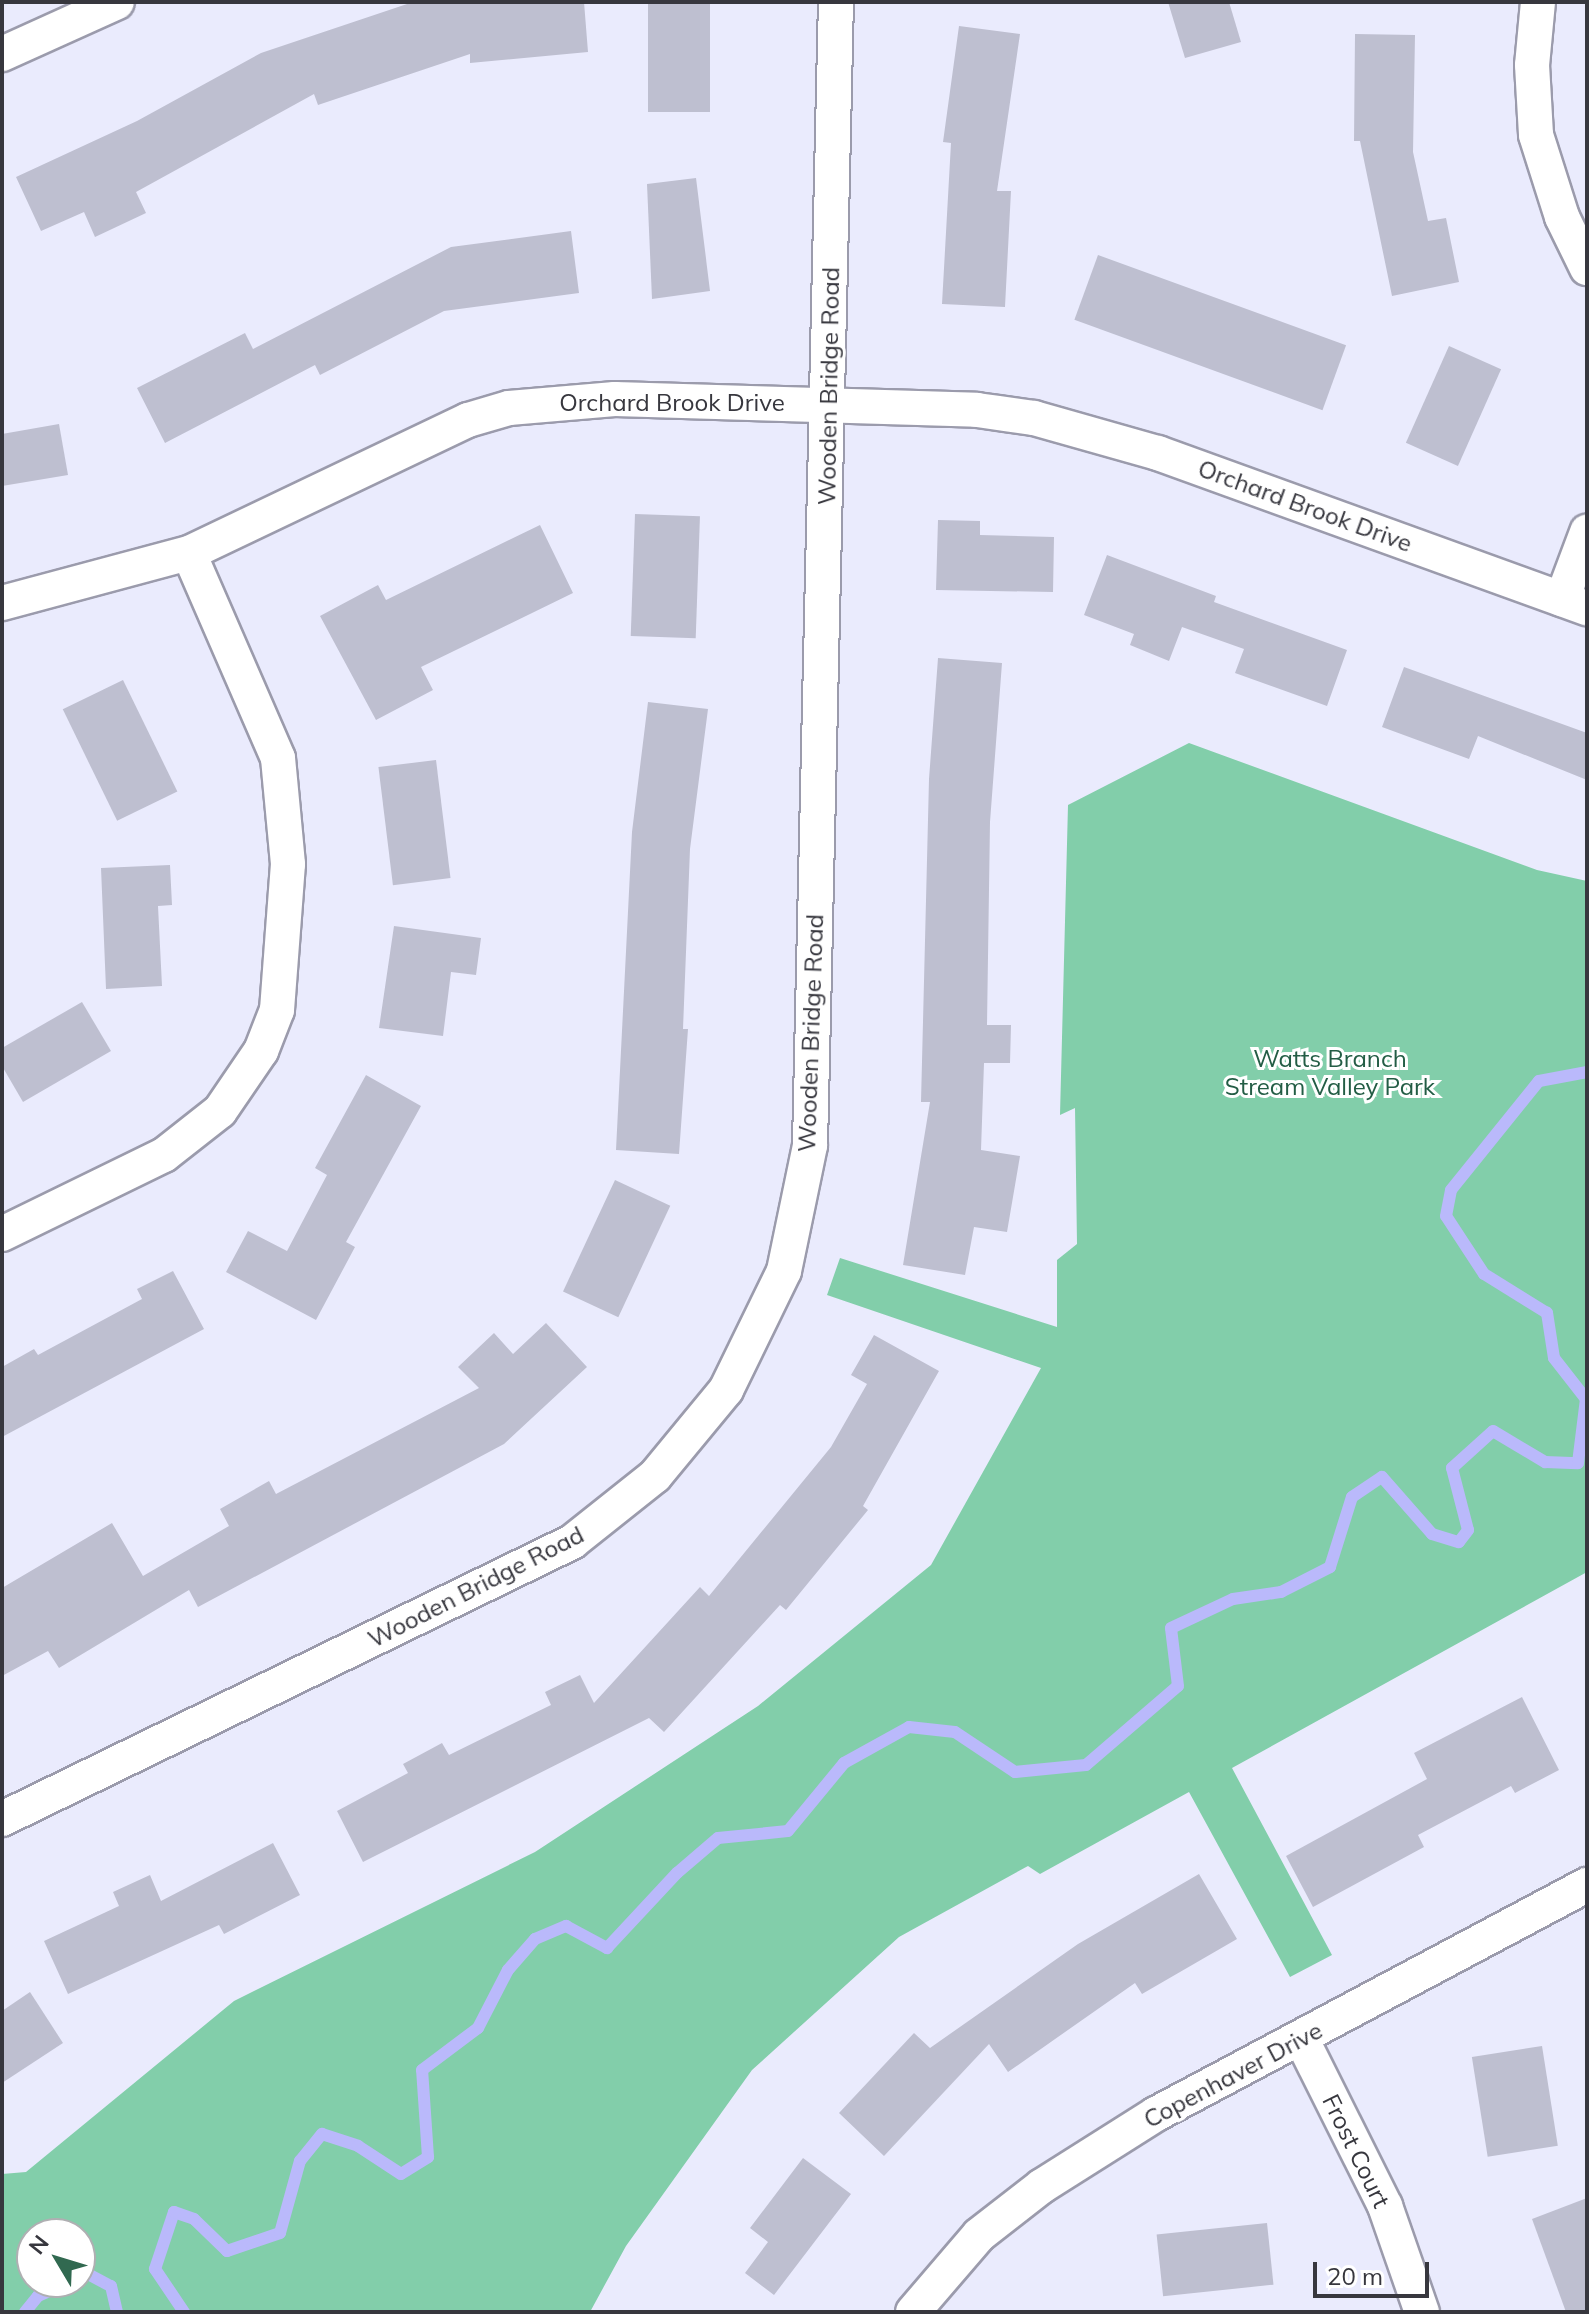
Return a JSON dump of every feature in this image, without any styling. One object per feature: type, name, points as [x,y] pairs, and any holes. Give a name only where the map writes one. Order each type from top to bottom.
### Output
[{"type":"street","points":[[2,54],[117,2]]},
{"type":"street","name":"Wooden Bridge Road","points":[[2,1819],[572,1542],[655,1476],[726,1390],[784,1271],[810,1145],[836,2]]},
{"type":"street","points":[[1538,2],[1532,65],[1536,135],[1562,217],[1587,268]]},
{"type":"street","name":"Orchard Brook Drive","points":[[2,603],[189,553],[429,436],[509,408],[615,399],[977,410],[1095,433],[1574,603]]},
{"type":"street","points":[[1574,603],[1587,532]]},
{"type":"street","points":[[2,1234],[164,1155],[220,1111],[261,1051],[277,1010],[288,864],[278,758],[189,553]]},
{"type":"street","name":"Copenhaver Drive","points":[[913,2312],[979,2235],[1042,2186],[1156,2114],[1587,1885]]},
{"type":"street","name":"Frost Court","points":[[1301,2038],[1385,2206],[1422,2312]]},
{"type":"green space","name":"Watts Branch Stream Valley Park","points":[[1189,743],[1537,870],[1587,881],[1587,1572],[1232,1768],[1332,1955],[1290,1977],[1189,1792],[1040,1874],[1028,1866],[899,1937],[752,2070],[626,2246],[590,2312],[2,2312],[2,2174],[26,2172],[234,2001],[535,1852],[758,1706],[931,1565],[1041,1368],[827,1295],[840,1258],[1057,1327],[1057,1260],[1077,1244],[1075,1108],[1060,1115],[1068,805]]},
{"type":"building","points":[[413,2],[584,2],[588,52],[470,63],[470,54],[318,105],[314,94],[136,192],[146,213],[95,237],[84,212],[41,231],[16,177],[137,121],[261,53]]},
{"type":"building","points":[[648,2],[710,2],[710,112],[648,112]]},
{"type":"building","points":[[1168,2],[1229,2],[1241,42],[1185,58]]},
{"type":"building","points":[[959,26],[1020,34],[997,191],[1011,191],[1005,307],[942,304],[951,143],[943,142]]},
{"type":"building","points":[[1355,34],[1415,35],[1413,152],[1428,221],[1446,218],[1459,282],[1392,296],[1360,141],[1354,141]]},
{"type":"building","points":[[696,178],[710,291],[652,299],[647,184]]},
{"type":"building","points":[[571,231],[579,293],[444,311],[320,375],[315,365],[165,443],[137,388],[245,333],[253,349],[451,247]]},
{"type":"building","points":[[1098,255],[1346,345],[1322,410],[1074,320]]},
{"type":"building","points":[[1449,346],[1501,369],[1458,466],[1406,443]]},
{"type":"building","points":[[59,424],[68,475],[2,486],[2,434]]},
{"type":"building","points":[[635,514],[700,516],[696,638],[631,636]]},
{"type":"building","points":[[938,520],[980,521],[980,535],[1054,537],[1053,592],[936,590]]},
{"type":"building","points":[[540,525],[573,593],[421,667],[433,690],[376,720],[320,616],[378,585],[386,600]]},
{"type":"building","points":[[1107,555],[1216,596],[1214,602],[1347,650],[1327,706],[1235,673],[1244,649],[1182,627],[1169,661],[1130,645],[1134,634],[1084,615]]},
{"type":"building","points":[[938,658],[1002,663],[990,822],[987,1025],[1011,1025],[1010,1063],[984,1063],[981,1150],[1020,1156],[1007,1232],[974,1227],[965,1275],[903,1265],[930,1102],[921,1102],[929,779]]},
{"type":"building","points":[[1404,667],[1587,733],[1587,780],[1478,736],[1469,759],[1382,727]]},
{"type":"building","points":[[123,680],[177,791],[117,821],[63,709]]},
{"type":"building","points":[[648,702],[708,709],[690,849],[683,1029],[688,1029],[679,1154],[616,1150],[632,832]]},
{"type":"building","points":[[436,760],[451,878],[393,885],[378,767]]},
{"type":"building","points":[[170,865],[172,905],[158,906],[162,986],[106,989],[101,868]]},
{"type":"building","points":[[394,926],[481,938],[476,975],[451,972],[443,1036],[379,1028]]},
{"type":"building","points":[[82,1002],[111,1051],[23,1102],[2,1066],[2,1048]]},
{"type":"building","points":[[366,1075],[421,1106],[346,1242],[355,1247],[316,1320],[226,1272],[248,1231],[287,1251],[327,1175],[315,1168]]},
{"type":"building","points":[[615,1180],[670,1206],[618,1317],[563,1291]]},
{"type":"building","points":[[173,1271],[204,1329],[2,1437],[2,1367],[34,1349],[38,1355],[142,1299],[137,1289]]},
{"type":"building","points":[[546,1323],[587,1367],[504,1444],[198,1607],[189,1590],[59,1668],[48,1651],[2,1676],[2,1588],[112,1523],[143,1576],[229,1526],[220,1509],[269,1481],[276,1494],[479,1388],[458,1367],[494,1333],[513,1354]]},
{"type":"building","points":[[874,1335],[939,1371],[863,1506],[868,1510],[786,1610],[780,1605],[664,1732],[649,1718],[363,1862],[337,1811],[408,1773],[403,1764],[442,1743],[449,1755],[551,1705],[545,1692],[580,1675],[594,1703],[700,1587],[709,1596],[831,1447],[867,1384],[851,1375]]},
{"type":"building","points":[[1522,1697],[1559,1770],[1515,1793],[1511,1786],[1418,1835],[1424,1847],[1313,1907],[1286,1856],[1427,1779],[1414,1753]]},
{"type":"building","points":[[273,1843],[300,1895],[224,1934],[219,1925],[68,1994],[44,1941],[119,1906],[113,1892],[150,1875],[161,1901]]},
{"type":"building","points":[[1199,1874],[1237,1939],[1142,1994],[1135,1983],[1008,2072],[989,2044],[884,2156],[839,2113],[914,2033],[930,2048],[1078,1944]]},
{"type":"building","points":[[30,1992],[63,2043],[2,2083],[2,2011]]},
{"type":"building","points":[[1542,2046],[1558,2146],[1488,2157],[1472,2057]]},
{"type":"building","points":[[803,2158],[851,2194],[774,2295],[745,2273],[768,2242],[750,2228]]},
{"type":"building","points":[[1587,2198],[1587,2312],[1566,2312],[1532,2219]]},
{"type":"building","points":[[1267,2223],[1273,2285],[1163,2296],[1157,2235]]},
{"type":"waterway","points":[[184,2312],[155,2269],[174,2212],[194,2219],[227,2251],[280,2233],[300,2161],[322,2134],[358,2146],[401,2174],[428,2157],[422,2070],[478,2028],[508,1970],[535,1939],[566,1926],[607,1948],[677,1873],[718,1838],[788,1831],[844,1763],[909,1727],[955,1732],[1015,1772],[1086,1765],[1178,1686],[1171,1628],[1233,1599],[1281,1592],[1330,1567],[1352,1497],[1382,1477],[1432,1534],[1459,1542],[1468,1530],[1452,1468],[1493,1431],[1545,1462],[1578,1463],[1586,1399],[1554,1358],[1547,1313],[1484,1274],[1446,1216],[1451,1190],[1539,1081],[1587,1072]]},
{"type":"waterway","points":[[96,2278],[111,2286],[117,2312]]},
{"type":"waterway","points":[[25,2312],[36,2298]]}]
